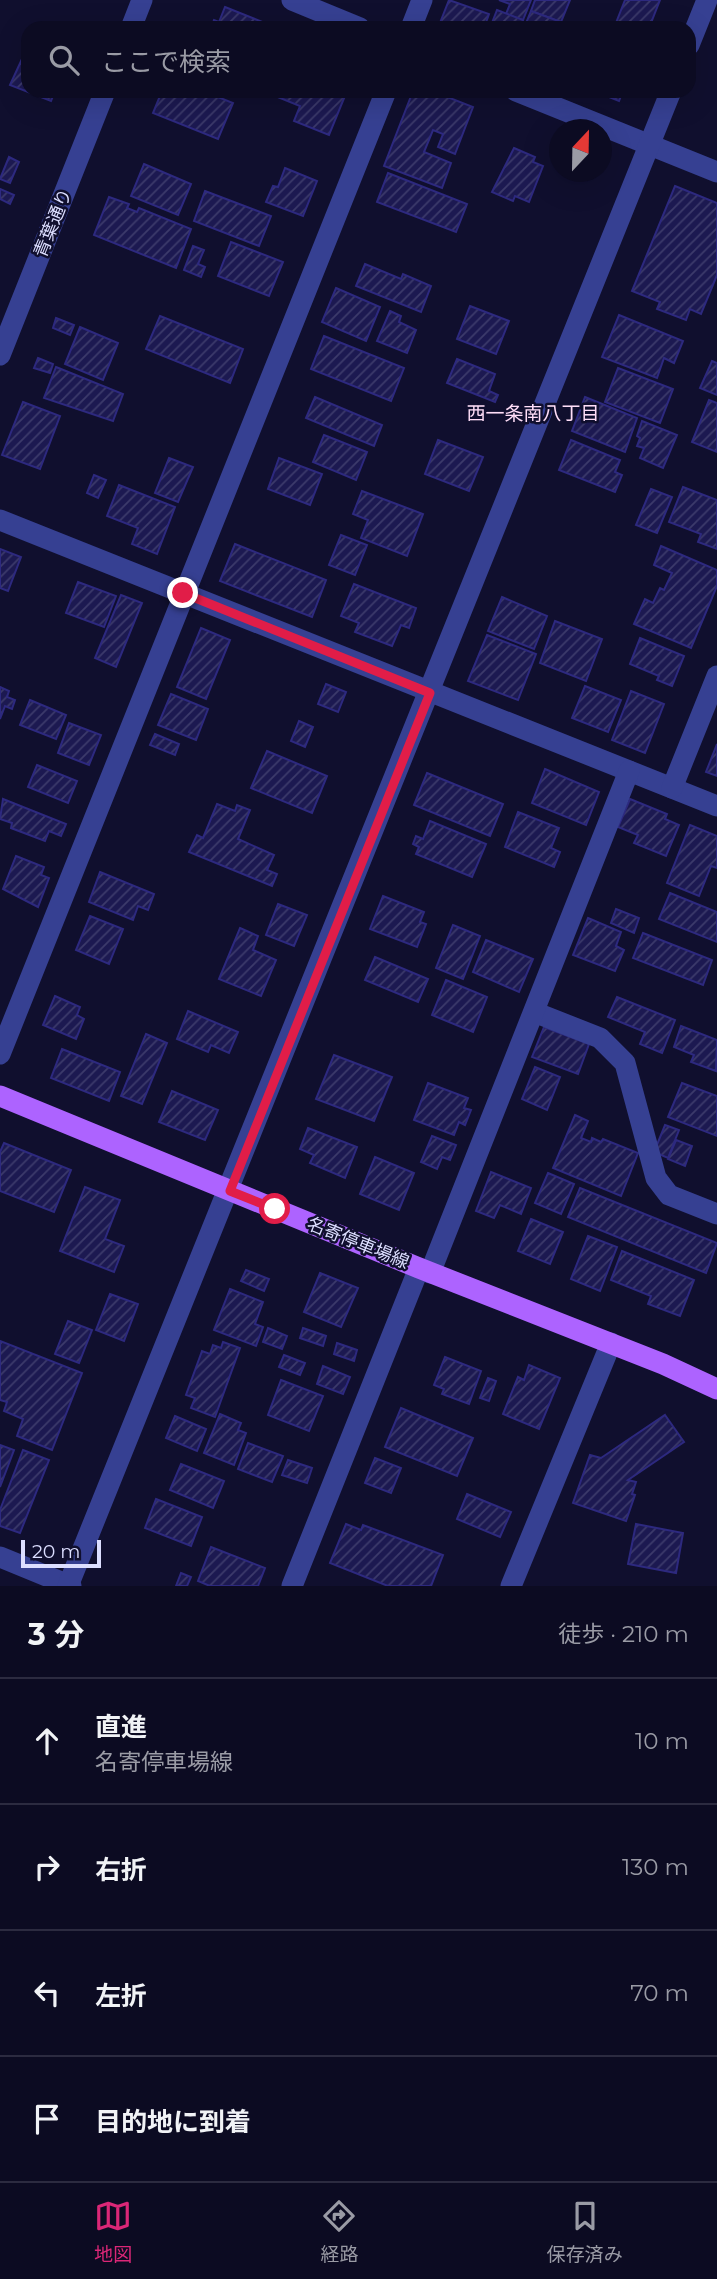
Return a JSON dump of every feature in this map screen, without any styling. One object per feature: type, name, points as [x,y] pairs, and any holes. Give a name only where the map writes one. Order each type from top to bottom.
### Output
[{"type":"main road","name":"名寄停車場線","points":[[0,1096],[425,1271],[611,1343],[717,1389]]},
{"type":"street","points":[[134,21],[142,0]]},
{"type":"street","points":[[292,0],[343,21]]},
{"type":"street","points":[[414,21],[422,0]]},
{"type":"street","points":[[696,26],[706,0]]},
{"type":"street","name":"青葉通り","points":[[0,355],[103,98]]},
{"type":"street","points":[[0,1054],[383,98]]},
{"type":"street","points":[[533,98],[717,172]]},
{"type":"street","points":[[0,1557],[69,1586],[668,98]]},
{"type":"street","points":[[0,520],[717,806]]},
{"type":"street","points":[[672,788],[717,676]]},
{"type":"street","points":[[292,1586],[534,1012],[629,771]]},
{"type":"street","points":[[534,1012],[600,1038],[625,1063],[656,1178],[669,1195],[717,1214]]},
{"type":"street","points":[[511,1586],[611,1343]]},
{"type":"building","points":[[449,0],[489,14],[486,21],[441,21]]},
{"type":"building","points":[[499,0],[531,0],[523,20],[506,14],[510,4]]},
{"type":"building","points":[[535,0],[570,0],[561,21],[531,11]]},
{"type":"building","points":[[625,0],[660,0],[652,21],[617,21]]},
{"type":"building","points":[[225,7],[260,21],[219,21]]},
{"type":"building","points":[[497,10],[523,20],[523,21],[493,21]]},
{"type":"building","points":[[531,11],[558,21],[527,21]]},
{"type":"building","points":[[21,61],[21,89],[10,85]]},
{"type":"building","points":[[159,98],[220,98],[233,103],[218,139],[153,113]]},
{"type":"building","points":[[280,98],[344,98],[329,135],[294,121],[300,106]]},
{"type":"building","points":[[410,98],[450,98],[473,107],[455,154],[438,147],[443,134],[433,130],[424,152],[451,163],[442,188],[384,166]]},
{"type":"building","points":[[514,148],[535,157],[533,162],[543,166],[529,202],[515,196],[513,201],[492,192]]},
{"type":"building","points":[[9,157],[19,162],[10,183],[0,179]]},
{"type":"building","points":[[144,164],[191,184],[178,215],[131,196]]},
{"type":"building","points":[[285,168],[317,181],[303,216],[266,202],[273,186],[278,187]]},
{"type":"building","points":[[388,173],[467,204],[456,232],[377,202]]},
{"type":"building","points":[[675,186],[717,203],[717,275],[701,314],[690,309],[686,320],[657,309],[660,302],[632,291]]},
{"type":"building","points":[[0,189],[14,195],[10,204],[0,199]]},
{"type":"building","points":[[205,191],[271,216],[259,246],[194,221]]},
{"type":"building","points":[[109,197],[129,204],[127,208],[137,212],[139,208],[191,229],[176,268],[94,235]]},
{"type":"building","points":[[231,242],[283,262],[269,296],[218,276]]},
{"type":"building","points":[[193,246],[204,250],[198,264],[205,267],[201,277],[184,270]]},
{"type":"building","points":[[365,264],[401,279],[403,274],[431,286],[421,312],[356,286]]},
{"type":"building","points":[[336,288],[380,307],[366,341],[322,322]]},
{"type":"building","points":[[470,306],[509,321],[496,354],[457,339]]},
{"type":"building","points":[[390,311],[401,316],[399,322],[416,330],[407,353],[377,341]]},
{"type":"building","points":[[619,315],[683,341],[674,363],[664,358],[657,378],[602,357]]},
{"type":"building","points":[[160,316],[243,349],[230,383],[146,349]]},
{"type":"building","points":[[56,318],[74,325],[70,335],[53,328]]},
{"type":"building","points":[[80,327],[118,343],[103,380],[65,364]]},
{"type":"building","points":[[324,336],[404,368],[391,401],[311,369]]},
{"type":"building","points":[[38,358],[53,364],[50,373],[34,368]]},
{"type":"building","points":[[457,359],[495,374],[489,391],[498,395],[495,402],[447,383]]},
{"type":"building","points":[[712,361],[717,363],[717,395],[700,388]]},
{"type":"building","points":[[56,367],[123,394],[113,421],[44,398]]},
{"type":"building","points":[[618,368],[673,389],[660,423],[605,402]]},
{"type":"building","points":[[315,397],[382,425],[374,446],[306,418]]},
{"type":"building","points":[[585,397],[637,418],[625,452],[572,431]]},
{"type":"building","points":[[709,400],[717,403],[717,452],[692,442]]},
{"type":"building","points":[[23,402],[60,416],[40,469],[2,455]]},
{"type":"building","points":[[642,421],[677,435],[663,468],[640,458],[644,448],[637,446],[640,438],[637,436]]},
{"type":"building","points":[[324,435],[367,452],[356,480],[313,462]]},
{"type":"building","points":[[438,440],[483,457],[469,491],[425,474]]},
{"type":"building","points":[[571,440],[620,460],[615,472],[622,475],[615,492],[559,470]]},
{"type":"building","points":[[169,458],[193,467],[178,502],[155,493]]},
{"type":"building","points":[[279,458],[322,474],[310,505],[268,489]]},
{"type":"building","points":[[94,475],[106,480],[98,498],[87,493]]},
{"type":"building","points":[[119,485],[175,507],[157,554],[132,544],[138,528],[107,516]]},
{"type":"building","points":[[683,487],[717,500],[717,549],[698,542],[701,534],[669,522]]},
{"type":"building","points":[[651,489],[672,497],[657,533],[636,525]]},
{"type":"building","points":[[362,491],[423,514],[407,556],[361,538],[368,520],[353,514]]},
{"type":"building","points":[[341,535],[367,545],[355,575],[329,565]]},
{"type":"building","points":[[235,544],[326,580],[312,617],[220,581]]},
{"type":"building","points":[[661,546],[717,570],[717,586],[691,648],[634,624],[645,599],[653,603],[660,588],[664,590],[672,573],[654,565]]},
{"type":"building","points":[[0,549],[21,557],[8,591],[0,588]]},
{"type":"building","points":[[78,582],[116,596],[104,627],[66,613]]},
{"type":"building","points":[[354,584],[416,608],[409,628],[401,625],[392,646],[355,632],[359,623],[341,616]]},
{"type":"building","points":[[121,595],[142,603],[116,667],[95,658]]},
{"type":"building","points":[[502,597],[547,616],[534,649],[488,631]]},
{"type":"building","points":[[555,621],[602,639],[586,681],[540,663]]},
{"type":"building","points":[[201,628],[230,640],[206,699],[177,687]]},
{"type":"building","points":[[487,635],[536,654],[518,700],[468,681]]},
{"type":"building","points":[[640,638],[684,656],[672,686],[657,680],[659,676],[630,664]]},
{"type":"building","points":[[326,684],[346,692],[338,712],[318,704]]},
{"type":"building","points":[[585,686],[621,700],[608,732],[572,718]]},
{"type":"building","points":[[0,687],[9,691],[7,697],[15,700],[12,709],[5,706],[0,719]]},
{"type":"building","points":[[631,691],[664,704],[645,753],[612,740]]},
{"type":"building","points":[[171,694],[208,709],[196,740],[158,725]]},
{"type":"building","points":[[30,700],[66,715],[56,739],[20,725]]},
{"type":"building","points":[[299,721],[313,727],[305,747],[291,741]]},
{"type":"building","points":[[69,723],[101,735],[89,765],[58,753]]},
{"type":"building","points":[[155,734],[179,744],[175,755],[150,745]]},
{"type":"building","points":[[717,744],[717,776],[706,772]]},
{"type":"building","points":[[267,751],[327,776],[312,813],[251,788]]},
{"type":"building","points":[[37,765],[77,781],[68,803],[28,787]]},
{"type":"building","points":[[545,769],[599,792],[586,825],[532,803]]},
{"type":"building","points":[[427,773],[503,804],[490,836],[414,805]]},
{"type":"building","points":[[3,799],[66,824],[61,836],[49,831],[45,841],[11,828],[12,823],[0,819]]},
{"type":"building","points":[[630,799],[667,814],[665,819],[679,825],[666,856],[634,843],[638,835],[618,827]]},
{"type":"building","points":[[217,804],[235,811],[237,805],[250,810],[238,839],[274,855],[267,870],[277,874],[272,886],[189,852],[197,835],[203,838]]},
{"type":"building","points":[[518,812],[559,828],[551,848],[560,852],[554,867],[505,847]]},
{"type":"building","points":[[430,821],[486,844],[472,877],[416,854],[419,847],[413,844],[416,836],[423,839]]},
{"type":"building","points":[[690,825],[717,836],[717,868],[711,866],[699,896],[667,883]]},
{"type":"building","points":[[16,856],[44,867],[41,875],[49,878],[38,907],[3,889]]},
{"type":"building","points":[[100,872],[154,894],[148,910],[138,906],[133,920],[89,902]]},
{"type":"building","points":[[670,893],[717,912],[717,942],[659,919]]},
{"type":"building","points":[[383,896],[424,912],[420,922],[426,924],[417,947],[370,929]]},
{"type":"building","points":[[278,904],[307,915],[294,946],[266,935]]},
{"type":"building","points":[[616,909],[639,918],[634,933],[611,923]]},
{"type":"building","points":[[90,916],[123,929],[109,964],[76,950]]},
{"type":"building","points":[[588,918],[621,932],[616,946],[624,950],[615,971],[573,955]]},
{"type":"building","points":[[453,925],[480,936],[463,979],[436,968]]},
{"type":"building","points":[[240,928],[258,936],[253,950],[276,960],[261,996],[219,979]]},
{"type":"building","points":[[643,933],[712,960],[703,985],[633,958]]},
{"type":"building","points":[[486,940],[533,959],[519,992],[473,972]]},
{"type":"building","points":[[375,957],[428,979],[418,1002],[365,980]]},
{"type":"building","points":[[446,980],[487,997],[473,1032],[432,1015]]},
{"type":"building","points":[[55,996],[80,1007],[77,1015],[84,1019],[76,1039],[43,1025]]},
{"type":"building","points":[[617,997],[675,1020],[662,1053],[640,1044],[645,1032],[608,1017]]},
{"type":"building","points":[[188,1011],[238,1032],[229,1053],[211,1045],[208,1052],[177,1039]]},
{"type":"building","points":[[681,1026],[717,1040],[716,1071],[691,1062],[694,1055],[674,1047]]},
{"type":"building","points":[[544,1027],[589,1044],[578,1074],[532,1057]]},
{"type":"building","points":[[146,1034],[167,1043],[142,1104],[121,1096]]},
{"type":"building","points":[[62,1049],[120,1072],[109,1101],[51,1078]]},
{"type":"building","points":[[334,1055],[392,1077],[374,1121],[316,1099]]},
{"type":"building","points":[[535,1067],[560,1077],[547,1110],[522,1099]]},
{"type":"building","points":[[428,1083],[468,1098],[464,1108],[471,1110],[465,1125],[459,1122],[454,1135],[414,1120]]},
{"type":"building","points":[[682,1083],[717,1096],[717,1136],[668,1117]]},
{"type":"building","points":[[172,1091],[218,1110],[205,1140],[159,1122]]},
{"type":"building","points":[[575,1115],[588,1121],[581,1138],[591,1142],[592,1138],[601,1142],[603,1139],[638,1153],[621,1196],[553,1168]]},
{"type":"building","points":[[665,1125],[679,1130],[668,1158],[654,1152]]},
{"type":"building","points":[[308,1128],[357,1147],[345,1178],[310,1163],[314,1155],[300,1149]]},
{"type":"building","points":[[432,1136],[456,1145],[450,1160],[442,1157],[437,1169],[421,1162]]},
{"type":"building","points":[[676,1140],[692,1146],[685,1166],[668,1159]]},
{"type":"building","points":[[4,1143],[71,1170],[54,1212],[0,1191],[0,1152]]},
{"type":"building","points":[[375,1157],[414,1173],[399,1210],[360,1194]]},
{"type":"building","points":[[491,1172],[531,1188],[521,1214],[500,1205],[494,1218],[476,1211]]},
{"type":"building","points":[[548,1173],[574,1184],[561,1214],[535,1203]]},
{"type":"building","points":[[85,1187],[120,1200],[105,1239],[124,1246],[114,1272],[60,1251]]},
{"type":"building","points":[[580,1188],[717,1243],[706,1273],[568,1217]]},
{"type":"building","points":[[531,1219],[563,1232],[550,1264],[518,1251]]},
{"type":"building","points":[[588,1236],[617,1247],[600,1291],[571,1279]]},
{"type":"building","points":[[622,1251],[694,1280],[680,1316],[648,1304],[651,1296],[611,1280]]},
{"type":"building","points":[[246,1270],[269,1279],[264,1291],[241,1281]]},
{"type":"building","points":[[320,1273],[358,1288],[341,1327],[304,1312]]},
{"type":"building","points":[[230,1289],[263,1302],[255,1324],[263,1327],[256,1346],[214,1330]]},
{"type":"building","points":[[110,1294],[138,1304],[124,1341],[96,1330]]},
{"type":"building","points":[[68,1321],[92,1330],[79,1363],[55,1354]]},
{"type":"building","points":[[268,1328],[287,1336],[282,1349],[263,1342]]},
{"type":"building","points":[[303,1328],[326,1336],[323,1346],[300,1338]]},
{"type":"building","points":[[0,1341],[82,1373],[52,1450],[17,1436],[23,1419],[4,1411],[7,1402],[0,1400]]},
{"type":"building","points":[[223,1342],[240,1348],[215,1417],[191,1408],[195,1398],[186,1395],[202,1351],[210,1354],[213,1345],[221,1348]]},
{"type":"building","points":[[337,1343],[357,1350],[354,1361],[334,1354]]},
{"type":"building","points":[[284,1355],[305,1363],[300,1375],[279,1367]]},
{"type":"building","points":[[445,1357],[481,1371],[469,1404],[442,1394],[444,1389],[434,1385]]},
{"type":"building","points":[[529,1365],[560,1378],[539,1429],[503,1414],[518,1377],[524,1380]]},
{"type":"building","points":[[323,1366],[350,1377],[343,1394],[317,1384]]},
{"type":"building","points":[[488,1378],[496,1381],[489,1401],[480,1398]]},
{"type":"building","points":[[281,1380],[323,1396],[309,1431],[268,1415]]},
{"type":"building","points":[[401,1408],[473,1438],[457,1476],[385,1447]]},
{"type":"building","points":[[220,1414],[241,1423],[238,1430],[246,1433],[234,1465],[204,1453]]},
{"type":"building","points":[[665,1415],[684,1442],[628,1480],[636,1482],[632,1494],[635,1495],[626,1521],[573,1503],[590,1455],[601,1458]]},
{"type":"building","points":[[175,1416],[206,1429],[197,1451],[166,1438]]},
{"type":"building","points":[[248,1443],[283,1456],[272,1482],[238,1469]]},
{"type":"building","points":[[0,1445],[14,1450],[0,1487]]},
{"type":"building","points":[[23,1450],[49,1460],[20,1533],[0,1526],[0,1510]]},
{"type":"building","points":[[375,1458],[401,1468],[391,1493],[365,1483]]},
{"type":"building","points":[[288,1460],[312,1468],[307,1483],[282,1475]]},
{"type":"building","points":[[181,1464],[224,1481],[213,1508],[170,1490]]},
{"type":"building","points":[[467,1494],[511,1512],[500,1537],[457,1519]]},
{"type":"building","points":[[156,1499],[202,1517],[191,1546],[145,1528]]},
{"type":"building","points":[[346,1524],[361,1530],[363,1525],[443,1555],[431,1586],[388,1586],[330,1563]]},
{"type":"building","points":[[636,1524],[683,1533],[676,1573],[628,1564]]},
{"type":"building","points":[[211,1547],[265,1568],[258,1586],[210,1586],[198,1581]]},
{"type":"building","points":[[181,1573],[191,1577],[187,1586],[176,1586]]},
{"type":"district","name":"西一条南八丁目","points":[[533,413]]},
{"type":"route","points":[[183,593],[430,693],[230,1191],[275,1209]]}]
